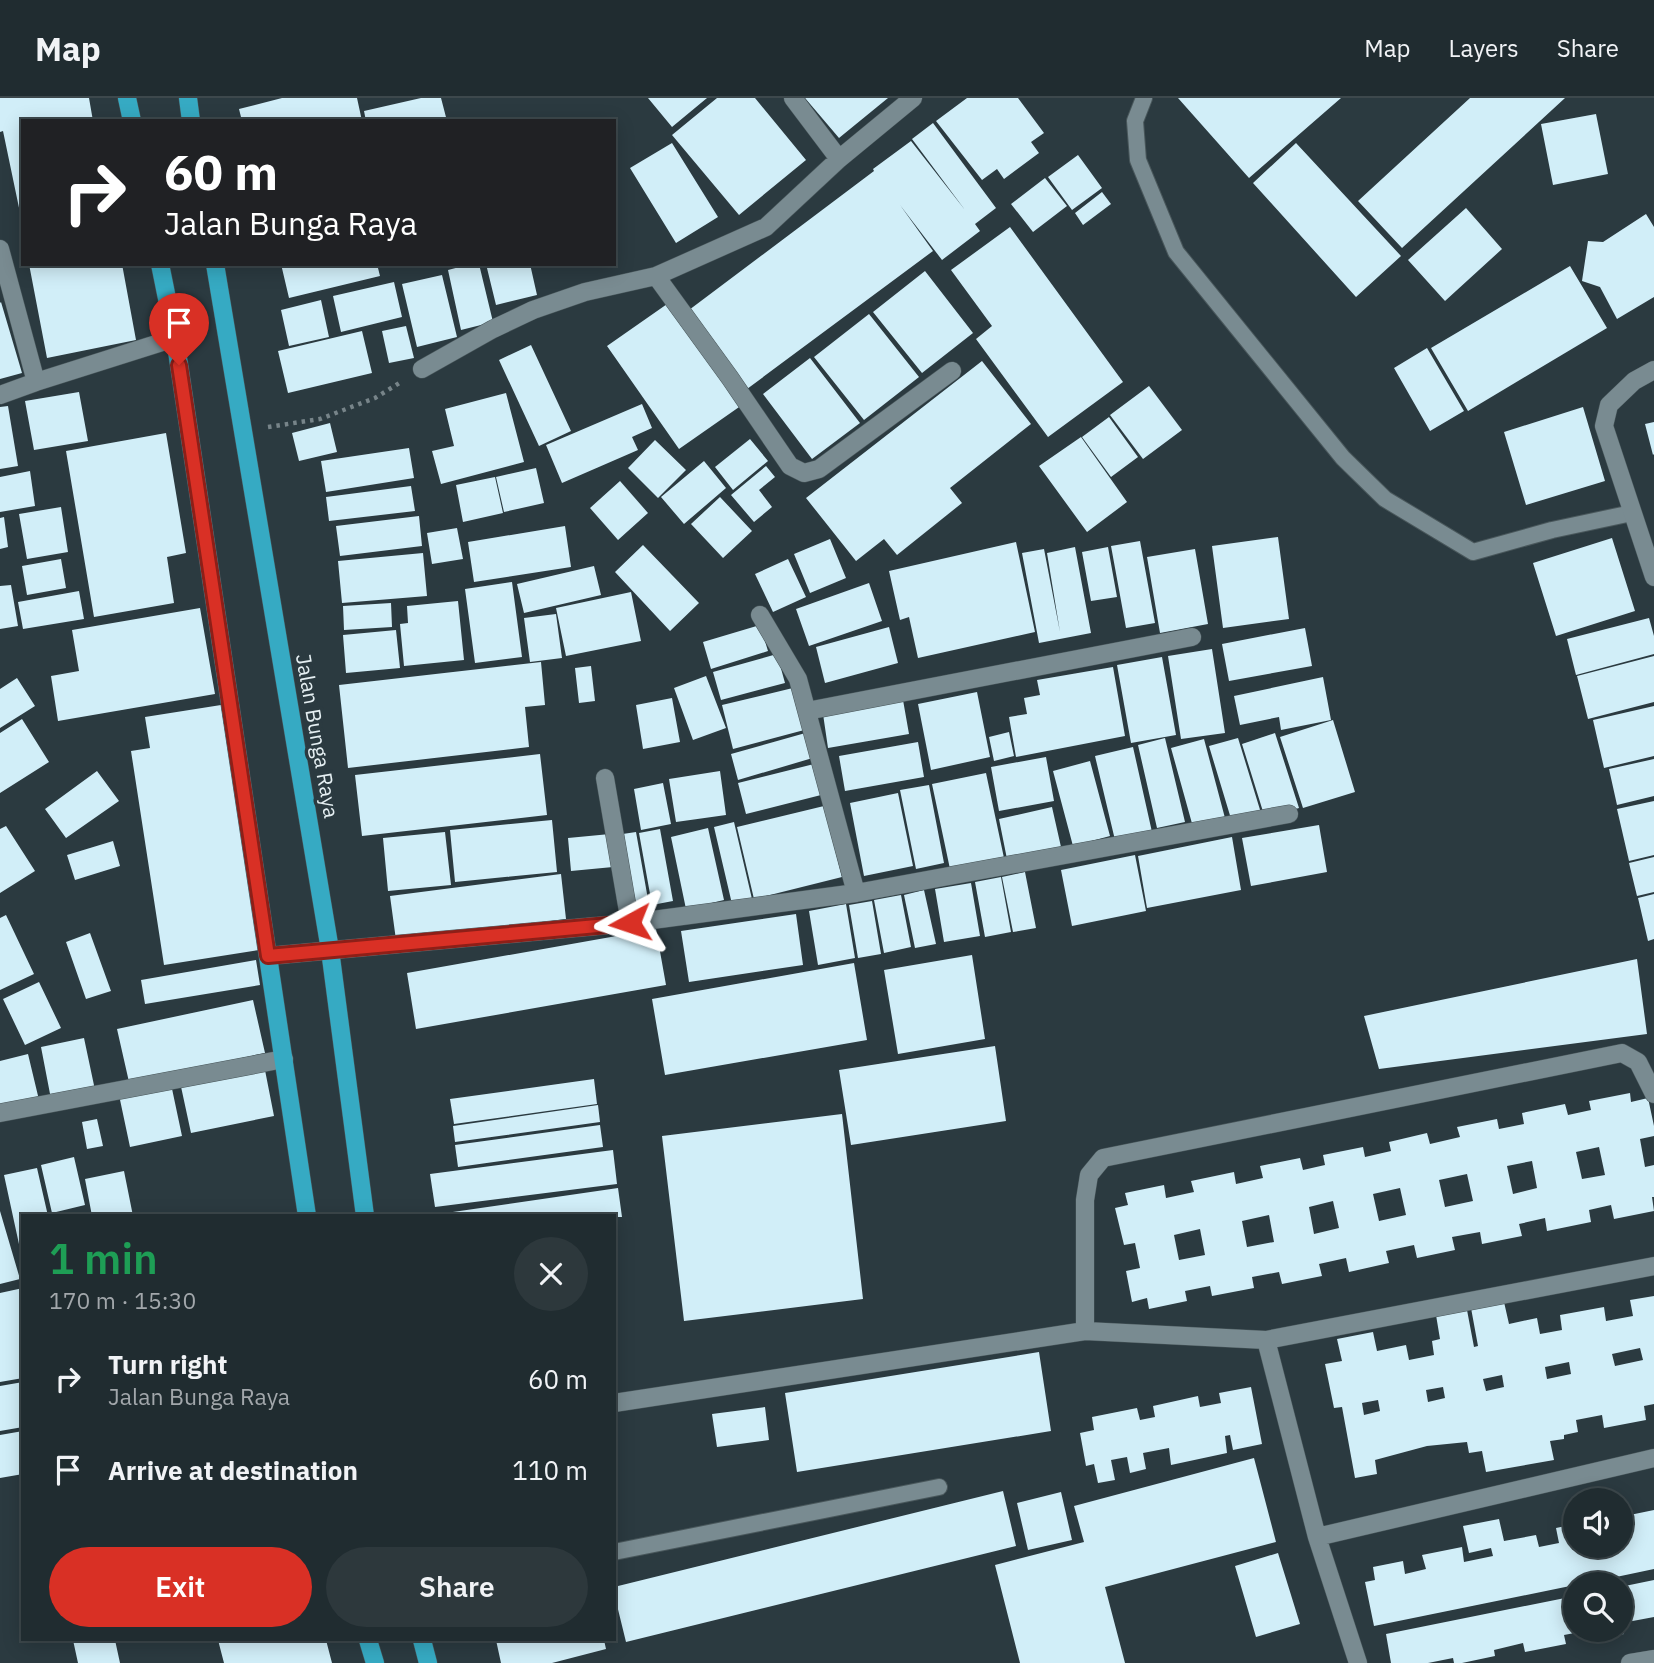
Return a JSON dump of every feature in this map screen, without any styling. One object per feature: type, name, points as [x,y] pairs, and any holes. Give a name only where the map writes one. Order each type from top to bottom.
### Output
[{"type":"main road","points":[[127,98],[132,119]]},
{"type":"main road","points":[[188,98],[191,119]]},
{"type":"main road","points":[[160,266],[175,338],[307,1214]]},
{"type":"main road","name":"Jalan Bunga Raya","points":[[215,266],[330,950],[365,1214]]},
{"type":"main road","points":[[368,1641],[375,1663]]},
{"type":"main road","points":[[422,1641],[428,1663]]},
{"type":"street","points":[[793,98],[839,159]]},
{"type":"street","points":[[422,369],[533,310],[585,292],[656,276],[766,227],[839,159],[913,98]]},
{"type":"street","points":[[0,249],[36,382]]},
{"type":"street","points":[[656,276],[790,466],[804,473],[819,468],[952,371]]},
{"type":"street","points":[[0,395],[175,338]]},
{"type":"street","points":[[1654,370],[1634,381],[1609,405],[1604,426],[1654,577]]},
{"type":"street","points":[[760,615],[798,680],[856,893]]},
{"type":"street","points":[[807,711],[1192,637]]},
{"type":"street","points":[[605,778],[630,923]]},
{"type":"street","points":[[268,956],[630,923],[856,893],[1289,814]]},
{"type":"street","points":[[1085,1331],[1085,1200],[1089,1175],[1104,1158],[1622,1053],[1638,1062],[1654,1094]]},
{"type":"street","points":[[0,1114],[284,1059]]},
{"type":"street","points":[[616,1403],[1085,1331],[1266,1340],[1654,1266]]},
{"type":"street","points":[[1266,1340],[1317,1537],[1358,1663]]},
{"type":"street","points":[[1317,1537],[1654,1458]]},
{"type":"street","points":[[1630,1663],[1654,1659]]},
{"type":"lane","points":[[1144,98],[1135,121],[1138,160],[1176,252],[1343,458],[1385,499],[1473,552],[1552,530],[1632,513]]},
{"type":"lane","points":[[616,1552],[939,1487]]},
{"type":"path","points":[[243,432],[320,419],[375,398],[422,369]]},
{"type":"building","points":[[0,98],[89,98],[93,119],[21,119],[21,217],[3,131],[0,132]]},
{"type":"building","points":[[282,98],[357,98],[362,119],[242,119],[239,109]]},
{"type":"building","points":[[421,98],[441,98],[446,119],[366,119],[364,111]]},
{"type":"building","points":[[648,98],[707,98],[672,127]]},
{"type":"building","points":[[717,98],[755,98],[806,160],[739,215],[672,135]]},
{"type":"building","points":[[805,98],[888,98],[839,138]]},
{"type":"building","points":[[967,98],[1018,98],[1044,133],[1031,142],[1039,153],[1004,179],[997,169],[982,180],[936,121]]},
{"type":"building","points":[[1178,98],[1341,98],[1249,178]]},
{"type":"building","points":[[1470,98],[1565,98],[1402,248],[1358,201]]},
{"type":"building","points":[[1596,114],[1608,174],[1553,185],[1541,124]]},
{"type":"building","points":[[933,123],[996,208],[975,224],[980,231],[942,260],[900,205],[933,251],[747,389],[689,310],[911,141],[965,210],[912,139]]},
{"type":"building","points":[[672,143],[718,217],[676,243],[630,168]]},
{"type":"building","points":[[1296,143],[1401,256],[1356,297],[1253,183]]},
{"type":"building","points":[[1078,155],[1102,188],[1072,210],[1048,177]]},
{"type":"building","points":[[1045,178],[1067,206],[1033,232],[1011,204]]},
{"type":"building","points":[[1102,192],[1111,204],[1083,225],[1075,213]]},
{"type":"building","points":[[1466,208],[1502,249],[1445,301],[1408,260]]},
{"type":"building","points":[[1646,214],[1654,227],[1654,297],[1617,319],[1600,287],[1582,281],[1588,241],[1603,242]]},
{"type":"building","points":[[1010,227],[1123,382],[1048,437],[976,339],[992,326],[951,270]]},
{"type":"building","points":[[29,266],[122,266],[136,340],[47,358]]},
{"type":"building","points":[[281,266],[378,266],[380,276],[289,298]]},
{"type":"building","points":[[479,266],[493,322],[461,330],[448,270]]},
{"type":"building","points":[[486,266],[530,266],[537,295],[496,305]]},
{"type":"building","points":[[1570,266],[1607,328],[1468,411],[1431,348]]},
{"type":"building","points":[[925,271],[973,333],[922,373],[873,312]]},
{"type":"building","points":[[442,275],[457,337],[417,347],[402,284]]},
{"type":"building","points":[[394,282],[402,317],[341,332],[333,296]]},
{"type":"building","points":[[321,300],[329,337],[289,346],[281,310]]},
{"type":"building","points":[[670,302],[742,405],[679,449],[607,346]]},
{"type":"building","points":[[0,303],[22,373],[0,379]]},
{"type":"building","points":[[869,314],[919,377],[864,420],[814,357]]},
{"type":"building","points":[[406,326],[414,358],[389,363],[382,331]]},
{"type":"building","points":[[362,331],[372,373],[288,393],[278,351]]},
{"type":"building","points":[[531,345],[571,431],[539,446],[499,360]]},
{"type":"building","points":[[1427,348],[1464,411],[1430,431],[1394,368]]},
{"type":"building","points":[[810,358],[860,423],[812,459],[763,394]]},
{"type":"building","points":[[982,361],[1031,424],[950,488],[962,503],[897,555],[884,539],[856,561],[806,498]]},
{"type":"building","points":[[1149,386],[1182,430],[1143,459],[1110,415]]},
{"type":"building","points":[[79,392],[88,441],[34,450],[25,401]]},
{"type":"building","points":[[506,393],[524,462],[441,484],[432,451],[454,446],[445,409]]},
{"type":"building","points":[[642,404],[652,428],[632,437],[638,450],[562,483],[546,445]]},
{"type":"building","points":[[8,406],[18,466],[0,469],[0,407]]},
{"type":"building","points":[[1583,407],[1605,481],[1526,505],[1504,432]]},
{"type":"building","points":[[1109,417],[1138,457],[1111,477],[1082,437]]},
{"type":"building","points":[[1654,422],[1654,454],[1653,455],[1645,424]]},
{"type":"building","points":[[330,423],[337,452],[299,461],[292,433]]},
{"type":"building","points":[[166,433],[186,553],[167,557],[174,603],[94,617],[66,451]]},
{"type":"building","points":[[1081,437],[1127,502],[1087,532],[1039,466]]},
{"type":"building","points":[[750,439],[768,461],[733,490],[715,467]]},
{"type":"building","points":[[655,440],[686,470],[658,498],[628,468]]},
{"type":"building","points":[[409,448],[414,478],[326,492],[321,461]]},
{"type":"building","points":[[704,461],[726,488],[684,524],[661,497]]},
{"type":"building","points":[[766,466],[775,477],[759,490],[772,507],[754,522],[731,495]]},
{"type":"building","points":[[536,468],[544,503],[504,512],[496,477]]},
{"type":"building","points":[[30,471],[35,506],[0,512],[0,477]]},
{"type":"building","points":[[495,477],[503,513],[463,522],[456,485]]},
{"type":"building","points":[[620,481],[648,513],[618,540],[590,508]]},
{"type":"building","points":[[411,486],[415,511],[329,521],[326,497]]},
{"type":"building","points":[[720,497],[752,531],[723,558],[691,524]]},
{"type":"building","points":[[61,507],[68,552],[27,559],[19,514]]},
{"type":"building","points":[[419,516],[422,546],[340,556],[336,526]]},
{"type":"building","points":[[4,517],[8,547],[0,549],[0,518]]},
{"type":"building","points":[[565,526],[571,567],[474,582],[468,542]]},
{"type":"building","points":[[457,528],[463,559],[432,564],[427,533]]},
{"type":"building","points":[[1278,537],[1289,619],[1223,628],[1212,546]]},
{"type":"building","points":[[1612,538],[1635,611],[1556,636],[1533,563]]},
{"type":"building","points":[[830,539],[846,578],[810,593],[794,554]]},
{"type":"building","points":[[1140,541],[1155,623],[1126,628],[1111,546]]},
{"type":"building","points":[[1016,542],[1035,632],[918,658],[909,617],[900,620],[889,571]]},
{"type":"building","points":[[643,545],[699,603],[670,631],[615,572]]},
{"type":"building","points":[[1075,547],[1091,633],[1039,643],[1022,553],[1044,549],[1060,632],[1047,553]]},
{"type":"building","points":[[1108,547],[1117,597],[1091,601],[1082,552]]},
{"type":"building","points":[[1195,549],[1208,624],[1160,633],[1147,557]]},
{"type":"building","points":[[423,553],[427,596],[342,603],[338,561]]},
{"type":"building","points":[[61,559],[66,588],[27,595],[22,566]]},
{"type":"building","points":[[788,559],[806,597],[773,612],[755,574]]},
{"type":"building","points":[[594,566],[601,595],[524,613],[517,584]]},
{"type":"building","points":[[512,582],[522,657],[475,663],[465,589]]},
{"type":"building","points":[[869,583],[882,621],[809,646],[796,609]]},
{"type":"building","points":[[11,585],[18,626],[0,629],[0,586]]},
{"type":"building","points":[[79,591],[84,619],[23,629],[18,602]]},
{"type":"building","points":[[631,592],[641,641],[566,656],[556,608]]},
{"type":"building","points":[[458,601],[464,660],[404,666],[400,624],[408,623],[407,606]]},
{"type":"building","points":[[391,603],[392,627],[344,630],[343,606]]},
{"type":"building","points":[[200,608],[215,694],[58,721],[51,676],[79,671],[72,630]]},
{"type":"building","points":[[556,614],[562,658],[530,662],[524,618]]},
{"type":"building","points":[[1649,618],[1654,636],[1654,654],[1576,675],[1567,639]]},
{"type":"building","points":[[760,625],[768,651],[711,669],[703,642]]},
{"type":"building","points":[[889,627],[898,663],[825,683],[816,647]]},
{"type":"building","points":[[1305,628],[1312,666],[1229,681],[1222,644]]},
{"type":"building","points":[[396,630],[400,668],[346,673],[343,635]]},
{"type":"building","points":[[1212,649],[1225,733],[1181,739],[1168,656]]},
{"type":"building","points":[[777,654],[785,683],[721,700],[713,672]]},
{"type":"building","points":[[1654,656],[1654,702],[1588,719],[1577,676]]},
{"type":"building","points":[[1162,657],[1176,735],[1131,743],[1117,665]]},
{"type":"building","points":[[541,662],[545,705],[525,707],[529,747],[348,768],[339,685]]},
{"type":"building","points":[[591,666],[595,701],[579,703],[575,668]]},
{"type":"building","points":[[1113,667],[1125,736],[1016,757],[1009,717],[1027,714],[1024,698],[1040,695],[1037,680]]},
{"type":"building","points":[[706,676],[726,728],[693,740],[674,688]]},
{"type":"building","points":[[1323,677],[1331,720],[1281,730],[1279,717],[1240,725],[1234,696]]},
{"type":"building","points":[[17,678],[35,706],[0,728],[0,689]]},
{"type":"building","points":[[797,687],[808,729],[733,749],[722,705]]},
{"type":"building","points":[[977,692],[990,757],[931,770],[918,704]]},
{"type":"building","points":[[672,698],[680,742],[643,749],[636,705]]},
{"type":"building","points":[[903,700],[909,734],[828,748],[823,714]]},
{"type":"building","points":[[221,705],[259,950],[164,965],[131,751],[150,748],[145,717]]},
{"type":"building","points":[[1654,706],[1654,756],[1604,768],[1593,720]]},
{"type":"building","points":[[22,719],[49,762],[0,793],[0,733]]},
{"type":"building","points":[[1333,720],[1355,792],[1303,808],[1280,737]]},
{"type":"building","points":[[809,732],[816,757],[738,780],[731,754]]},
{"type":"building","points":[[1009,732],[1014,756],[994,761],[989,737]]},
{"type":"building","points":[[1275,733],[1299,808],[1265,818],[1242,744]]},
{"type":"building","points":[[1165,738],[1185,822],[1157,828],[1138,745]]},
{"type":"building","points":[[1238,738],[1261,813],[1232,822],[1209,746]]},
{"type":"building","points":[[1204,739],[1225,818],[1193,827],[1171,748]]},
{"type":"building","points":[[918,742],[924,777],[845,791],[839,756]]},
{"type":"building","points":[[1133,747],[1152,832],[1115,840],[1095,756]]},
{"type":"building","points":[[540,754],[547,815],[362,836],[355,775]]},
{"type":"building","points":[[1046,757],[1054,801],[999,811],[991,767]]},
{"type":"building","points":[[1654,759],[1654,796],[1617,805],[1609,769]]},
{"type":"building","points":[[1090,761],[1110,836],[1073,846],[1053,771]]},
{"type":"building","points":[[818,763],[825,794],[746,814],[738,783]]},
{"type":"building","points":[[97,771],[119,801],[66,838],[45,809]]},
{"type":"building","points":[[720,771],[726,815],[676,822],[669,779]]},
{"type":"building","points":[[986,773],[1004,858],[950,869],[932,784]]},
{"type":"building","points":[[663,783],[671,824],[641,830],[634,789]]},
{"type":"building","points":[[929,785],[944,863],[916,869],[900,790]]},
{"type":"building","points":[[898,793],[913,866],[864,876],[850,803]]},
{"type":"building","points":[[1654,801],[1654,855],[1629,861],[1617,809]]},
{"type":"building","points":[[824,806],[842,877],[754,899],[737,827]]},
{"type":"building","points":[[1052,807],[1061,847],[1007,859],[999,819]]},
{"type":"building","points":[[552,820],[557,872],[455,882],[450,830]]},
{"type":"building","points":[[734,822],[752,899],[732,904],[714,827]]},
{"type":"building","points":[[1319,825],[1327,872],[1251,886],[1242,838]]},
{"type":"building","points":[[6,826],[35,871],[0,893],[0,829]]},
{"type":"building","points":[[708,828],[724,900],[686,909],[671,837]]},
{"type":"building","points":[[660,829],[673,901],[652,905],[639,833]]},
{"type":"building","points":[[445,832],[451,885],[388,891],[383,838]]},
{"type":"building","points":[[636,832],[649,905],[629,908],[616,835]]},
{"type":"building","points":[[610,834],[613,867],[571,871],[568,838]]},
{"type":"building","points":[[1232,837],[1241,890],[1147,908],[1138,856]]},
{"type":"building","points":[[113,841],[120,866],[75,880],[67,855]]},
{"type":"building","points":[[1135,855],[1146,911],[1072,926],[1061,870]]},
{"type":"building","points":[[1654,857],[1654,892],[1637,896],[1629,863]]},
{"type":"building","points":[[1025,872],[1036,928],[1013,932],[1002,877]]},
{"type":"building","points":[[561,874],[566,919],[396,940],[390,896]]},
{"type":"building","points":[[1001,877],[1011,932],[985,937],[975,882]]},
{"type":"building","points":[[971,883],[980,936],[944,942],[935,889]]},
{"type":"building","points":[[924,890],[936,944],[915,948],[904,895]]},
{"type":"building","points":[[1654,894],[1654,939],[1648,941],[1638,898]]},
{"type":"building","points":[[901,895],[911,947],[884,953],[874,900]]},
{"type":"building","points":[[872,901],[881,954],[858,958],[849,905]]},
{"type":"building","points":[[846,904],[855,958],[818,965],[809,911]]},
{"type":"building","points":[[796,914],[803,965],[689,982],[681,931]]},
{"type":"building","points":[[6,915],[34,974],[0,990],[0,918]]},
{"type":"building","points":[[656,929],[666,985],[416,1029],[407,973]]},
{"type":"building","points":[[90,933],[111,991],[86,999],[66,942]]},
{"type":"building","points":[[972,955],[985,1039],[898,1054],[884,970]]},
{"type":"building","points":[[1637,959],[1647,1034],[1379,1069],[1364,1016]]},
{"type":"building","points":[[256,960],[260,985],[145,1004],[141,980]]},
{"type":"building","points":[[854,963],[867,1040],[665,1075],[652,999]]},
{"type":"building","points":[[39,982],[61,1028],[25,1045],[3,999]]},
{"type":"building","points":[[253,1000],[265,1053],[129,1082],[117,1029]]},
{"type":"building","points":[[84,1038],[95,1090],[51,1099],[41,1047]]},
{"type":"building","points":[[995,1046],[1006,1121],[851,1145],[839,1070]]},
{"type":"building","points":[[28,1054],[39,1100],[0,1110],[0,1061]]},
{"type":"building","points":[[264,1065],[274,1116],[191,1133],[180,1082]]},
{"type":"building","points":[[594,1079],[597,1104],[454,1124],[450,1099]]},
{"type":"building","points":[[171,1084],[182,1136],[130,1147],[119,1095]]},
{"type":"building","points":[[1630,1093],[1631,1102],[1648,1098],[1654,1136],[1640,1139],[1645,1167],[1654,1165],[1654,1211],[1614,1219],[1611,1205],[1589,1210],[1591,1222],[1547,1231],[1545,1218],[1519,1224],[1522,1236],[1482,1244],[1480,1232],[1452,1237],[1455,1250],[1417,1258],[1414,1245],[1386,1251],[1389,1263],[1349,1272],[1346,1258],[1319,1264],[1322,1276],[1282,1284],[1279,1272],[1252,1277],[1254,1288],[1212,1296],[1210,1286],[1185,1291],[1187,1301],[1149,1309],[1147,1298],[1132,1302],[1126,1271],[1140,1268],[1135,1243],[1124,1245],[1115,1208],[1128,1205],[1125,1193],[1164,1185],[1166,1198],[1194,1192],[1191,1181],[1234,1172],[1236,1184],[1263,1178],[1260,1166],[1300,1158],[1303,1170],[1325,1165],[1323,1155],[1363,1147],[1365,1157],[1391,1151],[1389,1142],[1427,1133],[1430,1144],[1460,1137],[1457,1127],[1497,1119],[1499,1129],[1524,1124],[1522,1113],[1565,1104],[1568,1115],[1591,1110],[1589,1101]],"holes":[[[1599,1147],[1605,1175],[1582,1179],[1576,1152]],[[1532,1161],[1537,1188],[1513,1194],[1507,1166]],[[1467,1174],[1473,1201],[1445,1207],[1439,1180]],[[1400,1188],[1406,1215],[1379,1221],[1373,1194]],[[1333,1201],[1339,1228],[1314,1234],[1309,1207]],[[1269,1215],[1274,1242],[1247,1247],[1242,1221]],[[1200,1229],[1205,1255],[1179,1260],[1174,1235]]]},
{"type":"building","points":[[598,1105],[600,1122],[455,1142],[453,1126]]},
{"type":"building","points":[[842,1114],[863,1299],[684,1321],[662,1136]]},
{"type":"building","points":[[97,1119],[103,1146],[87,1149],[82,1122]]},
{"type":"building","points":[[600,1125],[603,1147],[458,1167],[455,1145]]},
{"type":"building","points":[[613,1150],[617,1184],[435,1207],[430,1174]]},
{"type":"building","points":[[74,1157],[85,1205],[52,1213],[41,1165]]},
{"type":"building","points":[[37,1168],[48,1214],[21,1214],[21,1253],[4,1175]]},
{"type":"building","points":[[124,1171],[133,1214],[92,1214],[85,1179]]},
{"type":"building","points":[[618,1188],[622,1217],[616,1217],[616,1214],[439,1214]]},
{"type":"building","points":[[0,1211],[20,1279],[0,1284]]},
{"type":"building","points":[[21,1288],[21,1378],[0,1382],[0,1293]]},
{"type":"building","points":[[1654,1296],[1654,1404],[1644,1406],[1646,1420],[1604,1428],[1602,1415],[1576,1420],[1578,1432],[1564,1435],[1564,1439],[1550,1441],[1554,1460],[1486,1472],[1482,1451],[1469,1453],[1467,1442],[1427,1446],[1375,1460],[1377,1474],[1355,1478],[1342,1407],[1334,1408],[1325,1364],[1342,1361],[1337,1339],[1373,1332],[1377,1351],[1406,1345],[1409,1360],[1434,1355],[1432,1341],[1440,1339],[1436,1315],[1467,1310],[1474,1347],[1478,1346],[1471,1308],[1504,1302],[1509,1324],[1537,1318],[1540,1334],[1562,1330],[1560,1315],[1604,1307],[1606,1321],[1633,1316],[1630,1300]],"holes":[[[1640,1348],[1643,1360],[1615,1366],[1612,1354]],[[1569,1362],[1571,1374],[1547,1379],[1545,1367]],[[1502,1375],[1504,1387],[1486,1391],[1483,1379]],[[1443,1387],[1445,1398],[1428,1402],[1426,1390]],[[1378,1400],[1380,1411],[1364,1415],[1362,1403]]]},
{"type":"building","points":[[1039,1352],[1051,1431],[797,1472],[785,1393]]},
{"type":"building","points":[[21,1382],[21,1427],[0,1431],[0,1386]]},
{"type":"building","points":[[1251,1387],[1262,1444],[1233,1450],[1230,1435],[1225,1436],[1227,1453],[1171,1465],[1169,1448],[1143,1453],[1146,1469],[1130,1473],[1127,1457],[1111,1460],[1115,1480],[1098,1483],[1094,1464],[1086,1466],[1080,1433],[1094,1430],[1092,1417],[1137,1408],[1140,1420],[1155,1417],[1153,1406],[1198,1396],[1200,1407],[1221,1403],[1219,1393]]},
{"type":"building","points":[[765,1407],[769,1440],[717,1447],[712,1414]]},
{"type":"building","points":[[21,1431],[21,1474],[0,1478],[0,1435]]},
{"type":"building","points":[[1254,1458],[1276,1542],[1105,1587],[1125,1663],[1020,1663],[995,1565],[1084,1542],[1074,1506]]},
{"type":"building","points":[[1003,1491],[1016,1546],[626,1642],[616,1601],[616,1587]]},
{"type":"building","points":[[1061,1492],[1072,1540],[1028,1550],[1017,1503]]},
{"type":"building","points":[[1654,1510],[1654,1569],[1633,1573],[1563,1572],[1563,1587],[1374,1626],[1365,1582],[1375,1580],[1373,1567],[1403,1561],[1405,1574],[1426,1569],[1422,1555],[1462,1547],[1464,1562],[1493,1556],[1491,1548],[1469,1553],[1463,1526],[1499,1519],[1504,1541],[1536,1535],[1539,1547],[1559,1543],[1556,1528],[1563,1527],[1563,1558],[1633,1558],[1633,1514]]},
{"type":"building","points":[[1278,1553],[1300,1624],[1256,1637],[1235,1566]]},
{"type":"building","points":[[1654,1580],[1654,1617],[1633,1621],[1633,1584]]},
{"type":"building","points":[[1563,1598],[1563,1642],[1566,1644],[1525,1652],[1523,1643],[1494,1650],[1495,1656],[1462,1663],[1454,1663],[1453,1658],[1428,1663],[1391,1663],[1386,1634]]},
{"type":"building","points":[[73,1641],[115,1641],[120,1663],[78,1663]]},
{"type":"building","points":[[218,1641],[326,1641],[332,1663],[224,1663]]},
{"type":"building","points":[[496,1641],[604,1641],[606,1649],[552,1663],[501,1663]]},
{"type":"route","points":[[179,365],[268,956],[630,923]]}]
